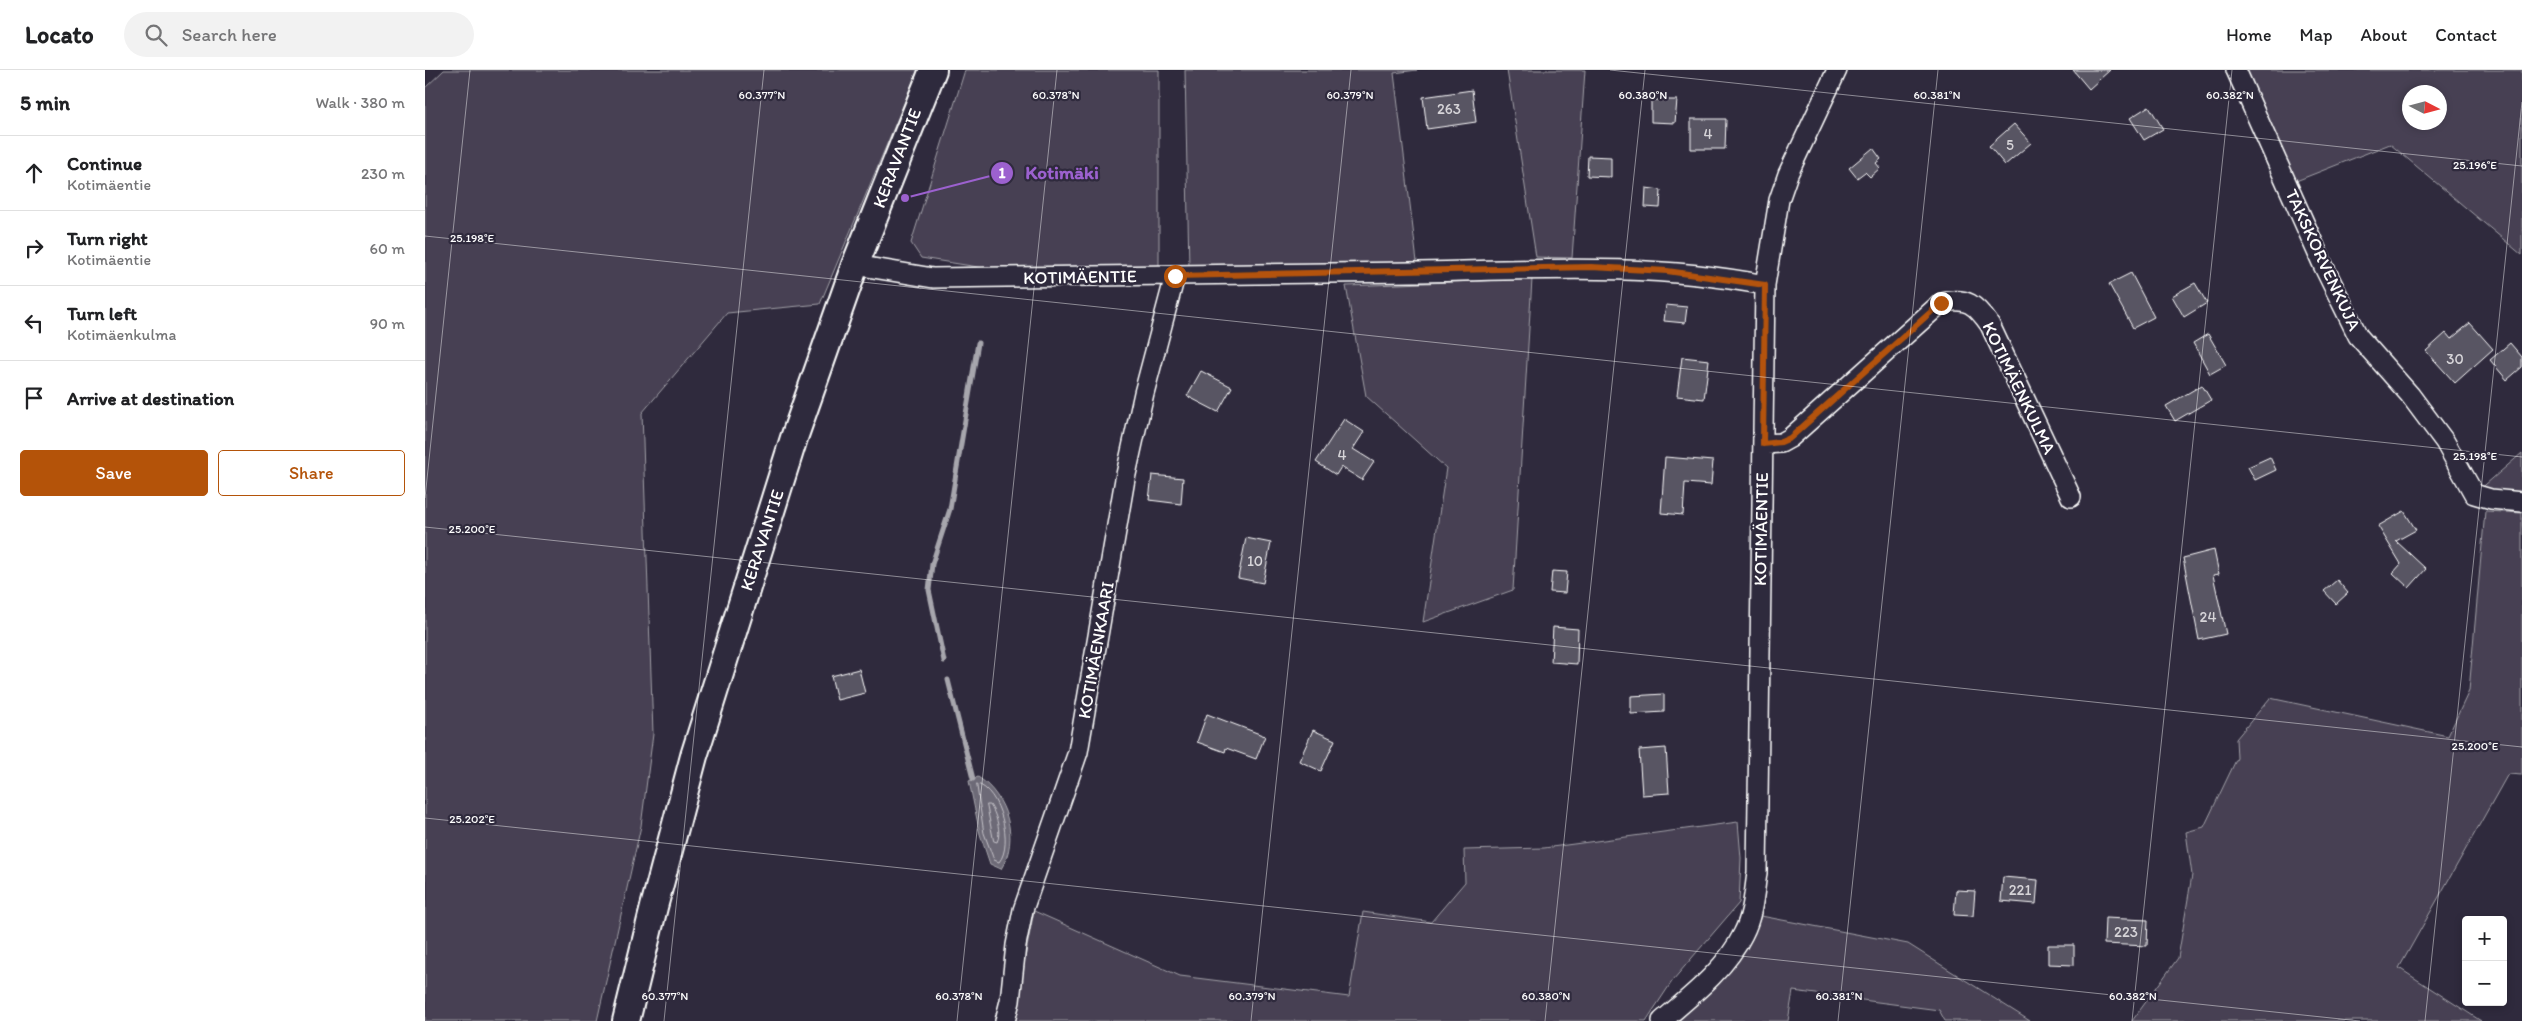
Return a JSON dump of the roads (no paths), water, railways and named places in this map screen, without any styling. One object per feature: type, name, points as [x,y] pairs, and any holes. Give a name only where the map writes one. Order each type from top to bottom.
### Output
[{"type":"main road","name":"KERAVANTIE","points":[[627,1021],[654,907],[694,756],[794,438],[855,265],[933,70]]},
{"type":"street","points":[[1765,285],[1772,230],[1779,200],[1788,174],[1837,70]]},
{"type":"street","name":"TAKSKORVENKUJA","points":[[2236,70],[2323,265],[2358,336],[2410,395],[2433,426],[2474,494],[2491,500],[2522,502]]},
{"type":"street","name":"KOTIMÄENTIE","points":[[855,265],[933,278],[1175,276],[1591,267],[1667,271],[1765,285],[1757,873],[1753,906],[1743,934],[1729,955],[1703,985],[1662,1021]]},
{"type":"street","name":"KOTIMÄENKAARI","points":[[1005,1021],[1010,1001],[1015,945],[1023,910],[1078,752],[1125,479],[1144,393],[1175,276]]},
{"type":"street","name":"KOTIMÄENKULMA","points":[[1763,444],[1781,442],[1790,438],[1941,303],[1952,300],[1967,302],[1979,309],[1990,326],[2071,497]]},
{"type":"water","points":[[978,777],[997,795],[1008,819],[1009,845],[1007,857],[1001,869],[990,864],[980,834],[969,781]]},
{"type":"waterway","points":[[944,661],[929,590],[932,564],[950,509],[978,343]]},
{"type":"waterway","points":[[948,680],[973,779]]},
{"type":"place","name":"Kotimäki","points":[[905,198]]}]
